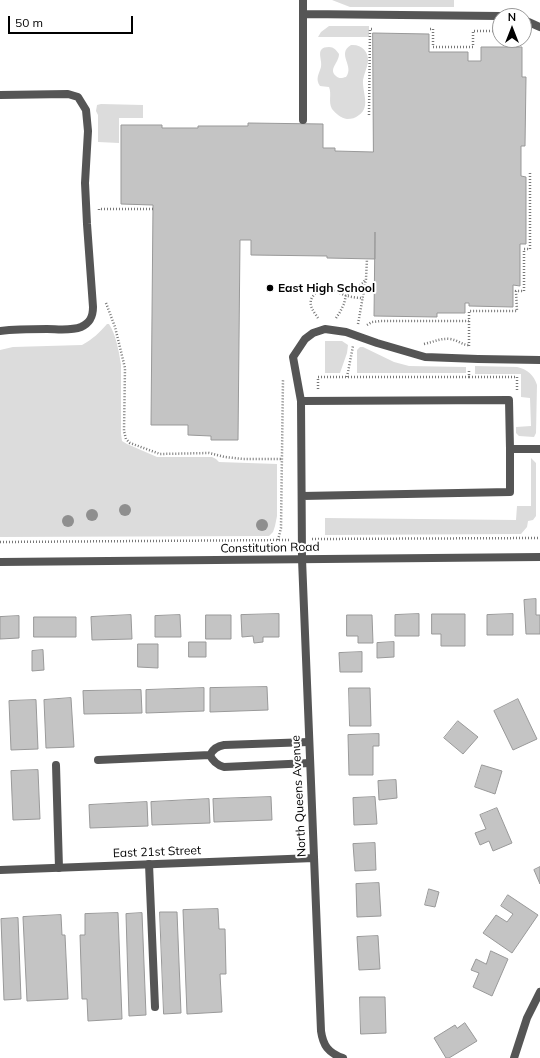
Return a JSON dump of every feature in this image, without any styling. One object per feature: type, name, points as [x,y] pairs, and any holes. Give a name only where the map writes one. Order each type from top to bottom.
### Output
[{"type":"street","points":[[303,0],[303,120]]},
{"type":"street","points":[[303,14],[492,16]]},
{"type":"street","points":[[0,95],[68,94],[78,97],[86,110],[88,131],[85,183],[93,315],[89,322],[80,327],[70,329],[14,329],[0,331]]},
{"type":"street","name":"North Queens Avenue","points":[[343,1058],[335,1056],[328,1049],[322,1040],[321,1030],[308,742],[302,560],[301,402],[293,357],[305,339],[313,333],[325,329],[346,332],[425,357],[540,360]]},
{"type":"street","points":[[301,402],[509,400],[510,449],[510,492],[302,496]]},
{"type":"street","points":[[510,449],[540,449]]},
{"type":"street","name":"Constitution Road","points":[[0,562],[540,557]]},
{"type":"street","points":[[210,755],[217,746],[224,745],[308,742]]},
{"type":"street","points":[[98,760],[210,755]]},
{"type":"street","points":[[210,755],[212,760],[217,765],[224,767],[310,763]]},
{"type":"street","points":[[56,766],[59,868]]},
{"type":"street","name":"East 21st Street","points":[[0,870],[314,858]]},
{"type":"street","points":[[150,864],[155,1007]]},
{"type":"street","points":[[514,1058],[527,1018],[540,992]]},
{"type":"path","points":[[369,115],[370,29],[378,29]]},
{"type":"path","points":[[425,29],[433,29],[433,47],[473,47],[473,31],[492,31]]},
{"type":"path","points":[[469,377],[469,311],[517,311],[516,291],[524,291],[524,249],[530,249],[530,172]]},
{"type":"path","points":[[99,216],[99,209],[153,209]]},
{"type":"path","points":[[347,377],[363,298],[367,259]]},
{"type":"path","points":[[336,318],[342,308],[346,295],[363,283],[366,279]]},
{"type":"path","points":[[318,318],[310,304],[311,298],[317,291],[325,289],[363,298]]},
{"type":"path","points":[[105,298],[115,327],[125,368],[124,431],[126,440],[130,443],[160,454],[209,453],[243,459],[282,459]]},
{"type":"path","points":[[331,317],[341,318]]},
{"type":"path","points":[[315,319],[323,318]]},
{"type":"path","points":[[352,320],[374,328]]},
{"type":"path","points":[[367,325],[372,322],[381,321],[469,321]]},
{"type":"path","points":[[422,344],[442,338],[453,339],[464,345],[469,345]]},
{"type":"path","points":[[278,540],[281,528],[283,374]]},
{"type":"path","points":[[318,392],[318,377],[517,377],[517,395]]},
{"type":"path","points":[[0,542],[540,538]]},
{"type":"shaded area","points":[[332,0],[454,0],[454,7],[350,7]]},
{"type":"shaded area","points":[[329,26],[369,26],[369,37],[318,37],[321,32]]},
{"type":"shaded area","points":[[351,45],[364,49],[368,62],[363,80],[365,108],[358,116],[347,119],[339,116],[332,109],[330,104],[329,87],[320,86],[318,74],[321,67],[320,51],[329,47],[334,48],[339,54],[333,68],[334,73],[338,78],[346,77],[348,69],[345,52]]},
{"type":"shaded area","points":[[97,105],[143,105],[143,118],[119,118],[119,143],[98,142],[98,115],[96,111]]},
{"type":"shaded area","points":[[107,324],[109,324],[115,338],[121,365],[122,441],[157,457],[212,457],[219,462],[277,464],[277,516],[273,532],[269,536],[0,537],[0,350],[13,347],[82,345],[96,336]]},
{"type":"shaded area","points":[[325,341],[342,341],[348,345],[347,353],[340,373],[325,373]]},
{"type":"shaded area","points":[[360,347],[363,347],[394,362],[409,366],[466,367],[466,373],[357,373],[357,350]]},
{"type":"shaded area","points":[[475,366],[517,367],[524,369],[532,375],[537,385],[536,433],[534,437],[519,436],[516,433],[516,427],[531,426],[530,398],[521,397],[521,374],[475,374]]},
{"type":"shaded area","points":[[531,458],[536,463],[536,516],[533,520],[528,521],[527,527],[521,534],[325,535],[325,518],[516,520],[517,506],[531,506]]},
{"type":"building","points":[[373,33],[429,34],[429,52],[468,52],[468,61],[481,61],[481,47],[522,48],[522,77],[526,77],[525,146],[521,146],[521,176],[526,177],[526,244],[520,244],[520,286],[513,285],[513,307],[469,306],[469,303],[465,303],[465,313],[437,313],[437,317],[374,316],[375,259],[327,258],[327,256],[251,255],[251,240],[240,240],[238,440],[211,440],[211,436],[188,435],[188,425],[151,425],[153,205],[121,204],[121,125],[162,125],[162,128],[198,128],[198,126],[248,126],[248,123],[323,124],[323,148],[335,148],[335,151],[373,152]]},
{"type":"building","points":[[536,599],[536,615],[540,615],[540,634],[526,634],[524,600]]},
{"type":"building","points":[[279,614],[279,637],[263,637],[263,642],[254,643],[253,636],[242,637],[241,615]]},
{"type":"building","points":[[419,614],[419,636],[395,636],[395,615]]},
{"type":"building","points":[[432,614],[465,614],[465,646],[441,646],[441,634],[432,634]]},
{"type":"building","points":[[513,614],[513,635],[487,635],[487,615]]},
{"type":"building","points":[[131,615],[132,639],[92,640],[91,617]]},
{"type":"building","points":[[180,615],[181,637],[155,637],[155,616]]},
{"type":"building","points":[[206,615],[231,615],[231,639],[206,639]]},
{"type":"building","points":[[347,615],[372,615],[373,643],[358,643],[358,636],[347,636]]},
{"type":"building","points":[[19,616],[19,638],[0,639],[0,617]]},
{"type":"building","points":[[34,617],[76,617],[76,637],[34,637]]},
{"type":"building","points":[[189,642],[206,642],[206,657],[189,657]]},
{"type":"building","points":[[394,642],[394,657],[377,658],[377,643]]},
{"type":"building","points":[[138,644],[158,644],[158,668],[138,667]]},
{"type":"building","points":[[43,650],[44,670],[32,671],[32,651]]},
{"type":"building","points":[[362,652],[362,672],[340,672],[339,653]]},
{"type":"building","points":[[267,687],[268,710],[210,712],[210,688]]},
{"type":"building","points":[[204,688],[204,711],[146,713],[146,690]]},
{"type":"building","points":[[349,688],[370,688],[371,726],[350,726]]},
{"type":"building","points":[[141,690],[142,713],[84,714],[83,691]]},
{"type":"building","points":[[71,698],[74,747],[46,748],[44,700]]},
{"type":"building","points":[[518,699],[537,739],[513,750],[494,711]]},
{"type":"building","points":[[36,700],[38,749],[11,750],[9,701]]},
{"type":"building","points":[[458,721],[478,737],[463,754],[444,738]]},
{"type":"building","points":[[379,734],[379,746],[373,746],[373,775],[349,775],[348,735]]},
{"type":"building","points":[[482,765],[502,771],[495,794],[475,787]]},
{"type":"building","points":[[38,770],[40,819],[13,820],[11,771]]},
{"type":"building","points":[[396,780],[397,798],[379,800],[378,781]]},
{"type":"building","points":[[271,797],[272,820],[214,822],[213,799]]},
{"type":"building","points":[[375,797],[377,824],[354,825],[353,798]]},
{"type":"building","points":[[209,799],[210,823],[152,825],[151,802]]},
{"type":"building","points":[[147,802],[148,826],[90,828],[89,805]]},
{"type":"building","points":[[497,808],[512,843],[493,851],[489,841],[480,845],[475,833],[486,829],[480,815]]},
{"type":"building","points":[[375,843],[376,870],[355,871],[353,844]]},
{"type":"building","points":[[540,867],[540,884],[534,870]]},
{"type":"building","points":[[379,883],[381,916],[357,917],[356,884]]},
{"type":"building","points":[[429,889],[439,892],[435,907],[425,905]]},
{"type":"building","points":[[508,895],[538,915],[512,953],[483,933],[496,915],[507,922],[513,914],[501,906]]},
{"type":"building","points":[[218,909],[219,929],[225,929],[226,974],[220,974],[222,1012],[187,1014],[183,910]]},
{"type":"building","points":[[160,912],[177,912],[181,1013],[164,1014]]},
{"type":"building","points":[[118,913],[122,1019],[88,1021],[87,999],[82,999],[80,935],[85,935],[85,914]]},
{"type":"building","points":[[142,913],[146,1015],[129,1016],[126,914]]},
{"type":"building","points":[[61,915],[62,935],[65,935],[68,999],[27,1001],[23,917]]},
{"type":"building","points":[[18,918],[21,999],[4,1000],[1,919]]},
{"type":"building","points":[[378,936],[380,969],[359,970],[357,937]]},
{"type":"building","points":[[491,951],[508,959],[492,996],[473,987],[479,973],[471,970],[476,959],[486,964]]},
{"type":"building","points":[[360,997],[385,997],[386,1033],[361,1034]]},
{"type":"building","points":[[465,1023],[477,1041],[449,1058],[446,1058],[434,1038],[455,1025],[457,1028]]},
{"type":"place","name":"East High School","points":[[270,288]]}]
